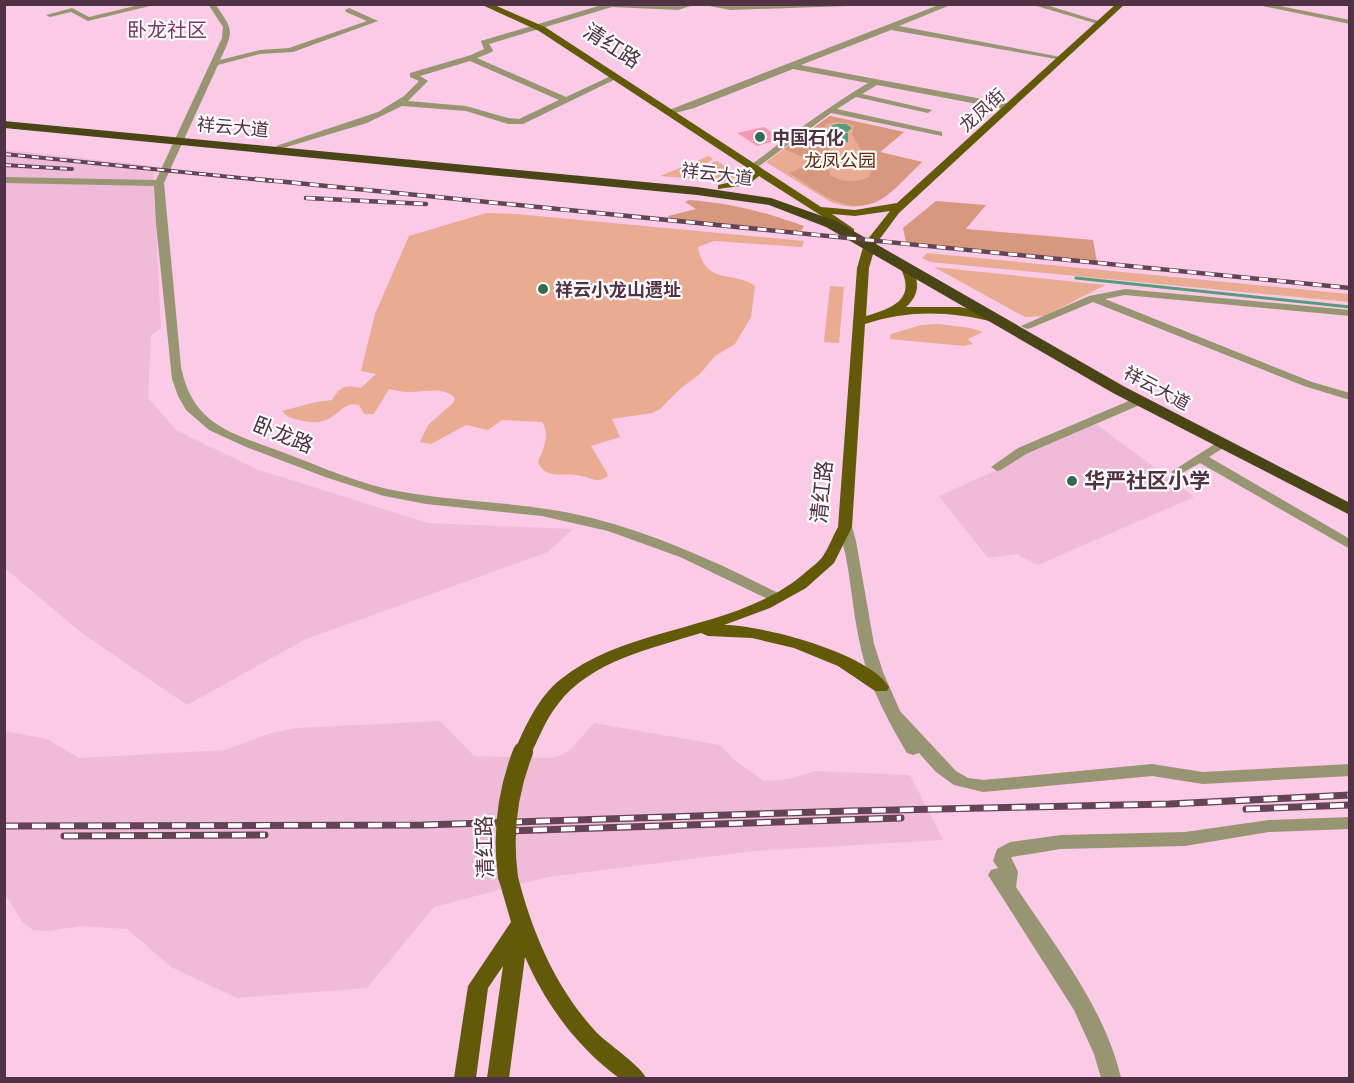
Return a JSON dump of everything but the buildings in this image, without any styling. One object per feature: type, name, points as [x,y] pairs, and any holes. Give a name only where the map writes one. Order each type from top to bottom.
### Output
[{"type":"highway","name":"祥云大道","points":[[4,118],[180,139],[739,196],[779,204],[872,241],[906,267],[1138,401],[1350,510]]},
{"type":"highway","name":"祥云大道","points":[[4,124],[280,146],[722,187],[778,196],[817,208],[872,241],[1146,393],[1350,497]]},
{"type":"main road","name":"清红路","points":[[484,4],[537,27],[817,208]]},
{"type":"main road","name":"龙凤街","points":[[872,241],[900,206],[1122,4]]},
{"type":"main road","points":[[722,187],[751,180],[755,174],[754,167]]},
{"type":"main road","points":[[817,208],[855,213],[900,206]]},
{"type":"main road","name":"清红路","points":[[635,1078],[604,1054],[572,1018],[542,969],[521,923],[508,877],[505,847],[505,819],[513,777],[546,706],[569,682],[613,657],[738,616],[777,598],[804,581],[827,561],[838,544],[845,526],[863,268],[872,241]]},
{"type":"main road","points":[[886,315],[905,302],[913,291],[913,281],[906,267]]},
{"type":"main road","points":[[860,322],[886,315],[949,310],[974,313],[998,320]]},
{"type":"main road","points":[[670,637],[717,631],[761,634],[837,659],[861,672],[881,687]]},
{"type":"main road","points":[[465,1078],[478,986],[521,923]]},
{"type":"main road","points":[[498,1078],[509,987],[521,923]]},
{"type":"street","points":[[50,15],[72,10],[88,20],[155,4]]},
{"type":"street","name":"卧龙路","points":[[211,4],[225,24],[227,32],[216,63],[159,183],[177,378],[185,400],[202,418],[266,450],[380,491],[428,500],[558,515],[598,524],[700,562],[777,598]]},
{"type":"street","points":[[280,146],[345,127],[376,115],[407,99],[424,81],[412,75],[489,50],[484,43],[614,5],[678,8],[694,4]]},
{"type":"street","points":[[702,4],[730,8],[901,4]]},
{"type":"street","points":[[668,112],[692,106],[944,6],[942,4]]},
{"type":"street","points":[[1033,4],[1101,23]]},
{"type":"street","points":[[1256,4],[1350,22]]},
{"type":"street","points":[[216,63],[260,52],[290,50],[374,21],[349,10]]},
{"type":"street","points":[[889,27],[1062,58]]},
{"type":"street","points":[[470,58],[547,90],[565,100]]},
{"type":"street","points":[[791,66],[1009,107]]},
{"type":"street","points":[[399,103],[478,110],[511,123],[520,122],[616,78]]},
{"type":"street","points":[[754,167],[829,110],[875,82]]},
{"type":"street","points":[[852,94],[928,110]]},
{"type":"street","points":[[829,110],[939,134]]},
{"type":"street","points":[[4,180],[159,183]]},
{"type":"street","points":[[1027,326],[1093,298],[1125,292],[1350,313]]},
{"type":"street","points":[[1093,298],[1308,384],[1350,397]]},
{"type":"street","points":[[997,467],[1022,451],[1138,401]]},
{"type":"street","points":[[1177,472],[1221,444]]},
{"type":"street","points":[[1200,458],[1350,545]]},
{"type":"street","points":[[845,526],[855,561],[868,645],[881,687],[913,749]]},
{"type":"street","points":[[893,714],[906,724],[941,765],[961,782],[983,786],[1152,770],[1203,778],[1350,770]]},
{"type":"street","points":[[1112,1078],[1094,1026],[1002,882],[1009,872],[1002,861],[1004,854],[1010,849],[1061,842],[1185,839],[1269,826],[1350,822]]},
{"type":"shaded area","name":"龙凤公园","points":[[830,116],[904,132],[880,152],[922,162],[886,196],[868,205],[844,204],[832,199],[789,173],[818,165],[829,170],[830,175],[844,181],[859,181],[869,177],[875,163],[860,154],[861,150],[852,134],[854,125],[837,122],[826,124],[824,136],[833,152],[821,160],[808,159],[784,149]]},
{"type":"shaded area","points":[[846,124],[852,128],[847,132],[840,132],[848,133],[848,142],[835,143],[830,136],[829,127]]},
{"type":"shaded area","points":[[5,150],[153,166],[161,328],[151,335],[148,398],[176,430],[256,469],[428,523],[573,529],[548,552],[306,639],[187,705],[79,631],[5,568]]},
{"type":"shaded area","points":[[689,200],[747,209],[804,226],[799,235],[672,222],[668,216],[696,209],[685,202]]},
{"type":"shaded area","points":[[936,201],[986,205],[966,229],[1093,240],[1097,262],[906,242],[903,228]]},
{"type":"shaded area","name":"华严社区小学","points":[[1096,424],[1194,497],[1038,565],[1017,554],[988,558],[939,496],[1006,466],[1025,454]]},
{"type":"shaded area","points":[[440,721],[474,756],[552,758],[564,754],[573,747],[594,723],[720,745],[734,760],[764,781],[789,779],[815,771],[910,775],[943,840],[754,851],[548,877],[434,907],[367,988],[237,998],[171,967],[127,929],[80,926],[49,931],[33,930],[23,923],[5,896],[4,731],[47,739],[79,758],[225,750],[271,733],[296,728]]},
{"type":"green space","name":"龙凤公园","points":[[830,116],[904,132],[880,152],[922,162],[880,198],[869,204],[844,206],[829,201],[766,162]]},
{"type":"green space","points":[[709,156],[713,159],[697,169],[701,174],[697,179],[660,176]]},
{"type":"green space","points":[[717,161],[740,176],[720,183],[700,180],[713,175],[717,169],[711,163]]},
{"type":"green space","points":[[486,213],[804,241],[802,247],[714,241],[698,247],[702,259],[713,272],[747,281],[755,286],[751,317],[735,344],[715,356],[700,374],[681,388],[660,409],[652,413],[612,419],[620,437],[591,446],[607,473],[608,476],[604,479],[596,480],[545,471],[538,462],[546,437],[542,422],[502,420],[488,430],[466,425],[431,444],[420,442],[428,425],[453,403],[455,398],[445,392],[433,390],[407,392],[389,389],[374,414],[364,414],[359,405],[354,404],[319,422],[298,420],[282,411],[332,400],[344,387],[361,388],[376,374],[361,371],[375,314],[409,236]]},
{"type":"green space","points":[[927,253],[1349,294],[1349,302],[930,262],[922,258]]},
{"type":"green space","points":[[934,267],[1105,285],[1045,316],[1025,317]]},
{"type":"green space","points":[[830,286],[844,287],[839,343],[824,342]]},
{"type":"green space","points":[[939,324],[983,332],[968,339],[973,344],[964,346],[890,339],[891,334],[921,325]]},
{"type":"waterway","points":[[1076,278],[1350,307]]},
{"type":"railway","points":[[4,154],[272,181]]},
{"type":"railway","points":[[4,165],[72,169]]},
{"type":"railway","points":[[256,179],[1350,288]]},
{"type":"railway","points":[[306,198],[426,204]]},
{"type":"railway","points":[[4,826],[423,825],[849,811],[1169,804],[1350,795]]},
{"type":"railway","points":[[1246,809],[1350,805]]},
{"type":"railway","points":[[505,831],[901,818]]},
{"type":"railway","points":[[64,836],[265,835]]},
{"type":"place","name":"中国石化","points":[[760,137]]},
{"type":"place","name":"祥云小龙山遗址","points":[[543,289]]},
{"type":"place","name":"华严社区小学","points":[[1072,481]]},
{"type":"district","name":"卧龙社区","points":[[167,30]]}]
